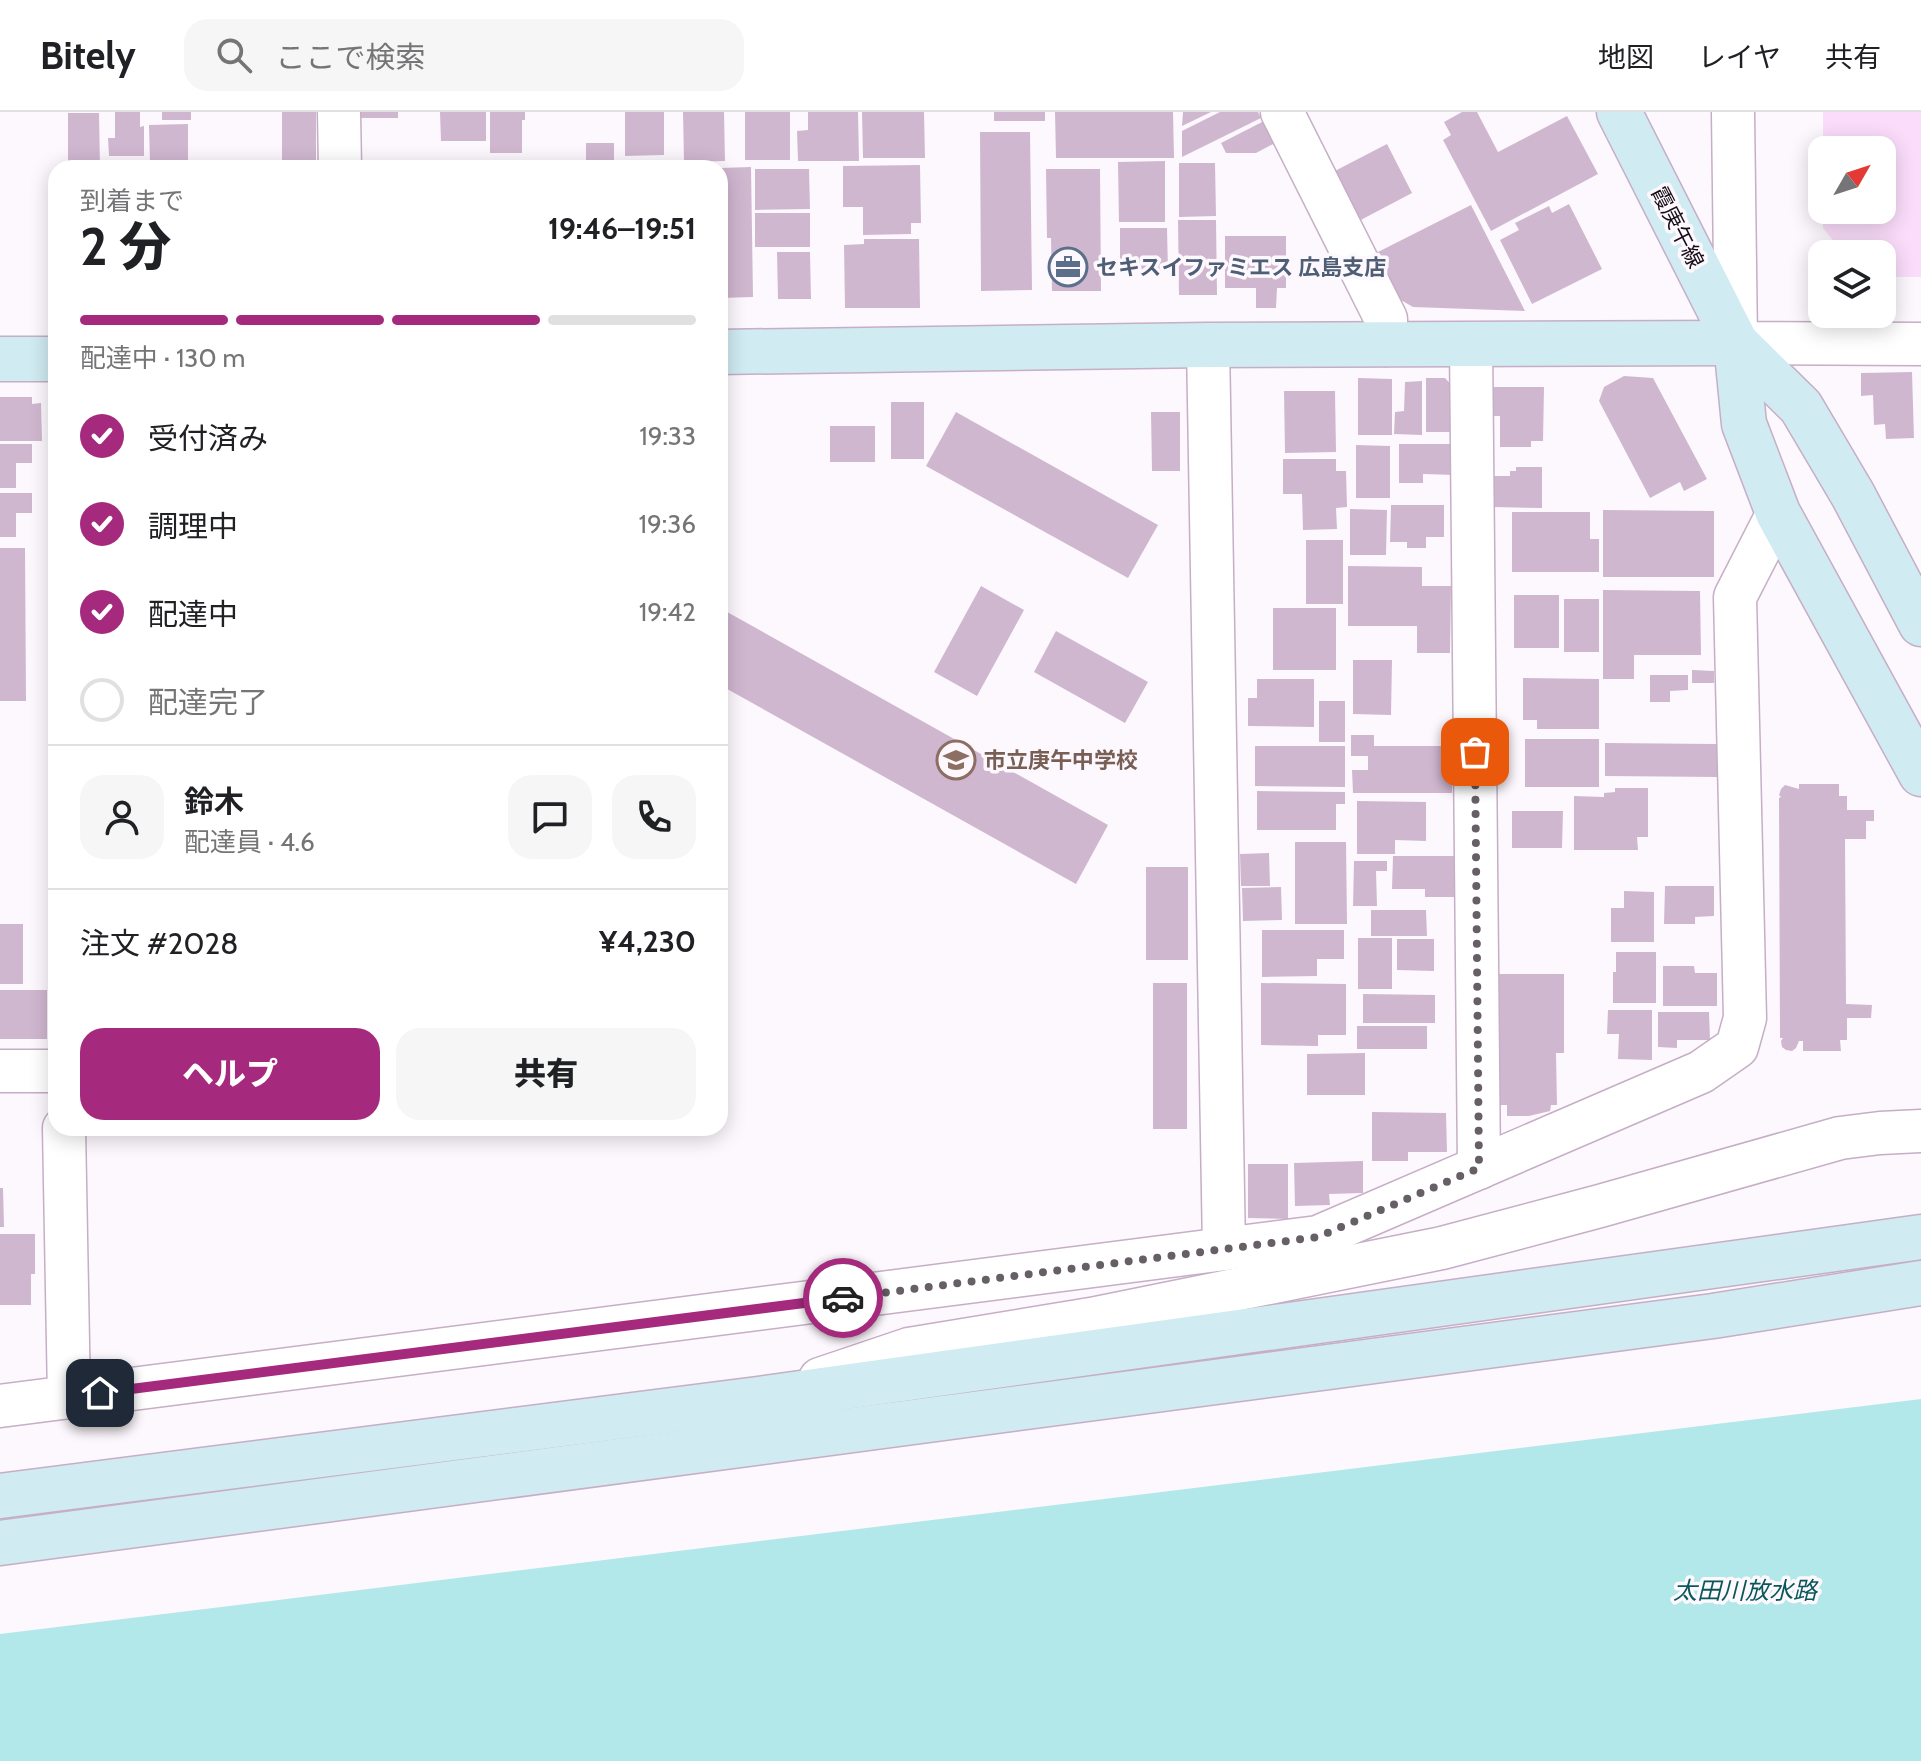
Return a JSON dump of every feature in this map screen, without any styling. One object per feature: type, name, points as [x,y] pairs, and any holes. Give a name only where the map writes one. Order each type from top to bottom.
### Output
[{"type":"street","points":[[339,112],[340,160]]},
{"type":"street","points":[[1282,112],[1386,319],[1386,345]]},
{"type":"street","name":"霞庚午線","points":[[1619,112],[1736,343]]},
{"type":"street","points":[[1733,112],[1736,343],[1744,424],[1778,513],[1921,774]]},
{"type":"street","points":[[1736,343],[1801,407],[1853,495],[1921,624]]},
{"type":"street","points":[[1471,344],[1479,1168]]},
{"type":"street","points":[[728,352],[1208,345],[1921,344]]},
{"type":"street","points":[[1208,345],[1224,1249]]},
{"type":"street","points":[[0,359],[48,359]]},
{"type":"street","points":[[0,1406],[1318,1237],[1701,1072],[1737,1047],[1745,1018],[1735,597],[1778,513]]},
{"type":"street","points":[[0,1071],[48,1071]]},
{"type":"street","points":[[758,1399],[909,1349],[1091,1319],[1442,1248],[1840,1138],[1921,1131]]},
{"type":"street","points":[[64,1136],[69,1397]]},
{"type":"street","points":[[0,1496],[758,1399],[1921,1237]]},
{"type":"street","points":[[0,1543],[1713,1316],[1921,1283]]},
{"type":"shaded area","points":[[1823,112],[1921,112],[1921,277],[1896,277],[1896,240],[1833,240],[1823,228],[1823,224],[1896,224],[1896,136],[1823,136]]},
{"type":"water","name":"太田川放水路","points":[[1921,1399],[1921,1761],[0,1761],[0,1634]]},
{"type":"building","points":[[115,112],[140,112],[140,127],[144,126],[144,156],[109,156],[108,138],[115,138]]},
{"type":"building","points":[[162,112],[191,112],[191,120],[162,120]]},
{"type":"building","points":[[282,112],[316,112],[316,160],[282,160]]},
{"type":"building","points":[[361,112],[398,112],[398,118],[361,118]]},
{"type":"building","points":[[440,112],[486,112],[486,141],[441,141]]},
{"type":"building","points":[[490,112],[525,112],[525,120],[522,120],[522,153],[490,153]]},
{"type":"building","points":[[625,112],[664,112],[664,155],[625,156]]},
{"type":"building","points":[[683,112],[724,112],[725,160],[684,160]]},
{"type":"building","points":[[745,112],[790,112],[790,160],[745,160]]},
{"type":"building","points":[[808,112],[858,112],[859,161],[798,161],[797,131],[808,130]]},
{"type":"building","points":[[862,112],[924,112],[925,158],[863,158]]},
{"type":"building","points":[[994,112],[1045,112],[1045,121],[994,121]]},
{"type":"building","points":[[1055,112],[1173,112],[1174,158],[1056,158]]},
{"type":"building","points":[[1183,112],[1211,112],[1182,126]]},
{"type":"building","points":[[1220,112],[1258,112],[1261,118],[1182,157],[1182,131]]},
{"type":"building","points":[[1462,112],[1477,112],[1498,152],[1567,116],[1598,174],[1491,231],[1443,140],[1451,135],[1444,122]]},
{"type":"building","points":[[68,113],[99,113],[100,160],[68,160]]},
{"type":"building","points":[[1266,120],[1277,142],[1256,153],[1226,153],[1221,143]]},
{"type":"building","points":[[188,124],[188,160],[150,160],[149,125]]},
{"type":"building","points":[[980,132],[1030,132],[1032,290],[981,291]]},
{"type":"building","points":[[586,143],[614,143],[614,160],[586,160]]},
{"type":"building","points":[[1387,144],[1412,193],[1355,223],[1329,174]]},
{"type":"building","points":[[1165,161],[1165,222],[1119,222],[1118,162]]},
{"type":"building","points":[[1179,163],[1215,163],[1216,216],[1179,217]]},
{"type":"building","points":[[920,165],[921,223],[911,223],[911,234],[863,235],[863,207],[843,207],[843,166]]},
{"type":"building","points":[[751,167],[753,297],[728,298],[728,168]]},
{"type":"building","points":[[755,169],[809,169],[810,209],[755,210]]},
{"type":"building","points":[[1046,169],[1100,169],[1101,291],[1052,291]]},
{"type":"building","points":[[1569,204],[1602,269],[1532,304],[1500,240],[1519,230],[1515,223],[1549,206],[1552,213]]},
{"type":"building","points":[[1471,205],[1525,311],[1413,307],[1399,299],[1376,253]]},
{"type":"building","points":[[755,213],[810,213],[810,247],[755,247]]},
{"type":"building","points":[[1178,220],[1216,220],[1217,295],[1179,295]]},
{"type":"building","points":[[1120,228],[1167,228],[1168,272],[1120,272]]},
{"type":"building","points":[[1225,236],[1286,236],[1286,288],[1277,288],[1276,308],[1256,308],[1256,288],[1225,288]]},
{"type":"building","points":[[864,239],[919,239],[920,308],[845,308],[844,245],[864,244]]},
{"type":"building","points":[[777,252],[810,252],[811,299],[778,299]]},
{"type":"building","points":[[1912,372],[1914,438],[1886,439],[1885,424],[1874,425],[1873,395],[1861,396],[1861,373]]},
{"type":"building","points":[[1624,376],[1653,378],[1707,479],[1684,491],[1680,482],[1650,498],[1599,401],[1604,387]]},
{"type":"building","points":[[1358,378],[1392,379],[1392,435],[1358,435]]},
{"type":"building","points":[[1426,378],[1445,378],[1456,390],[1456,432],[1426,432]]},
{"type":"building","points":[[1422,381],[1422,435],[1394,434],[1395,412],[1404,411],[1405,382]]},
{"type":"building","points":[[1492,387],[1544,387],[1543,441],[1531,441],[1531,447],[1500,447],[1500,416],[1492,416]]},
{"type":"building","points":[[1284,391],[1335,391],[1336,452],[1285,453]]},
{"type":"building","points":[[0,397],[32,397],[32,404],[41,403],[42,441],[0,441]]},
{"type":"building","points":[[891,402],[924,402],[924,459],[891,459]]},
{"type":"building","points":[[956,412],[1158,525],[1128,578],[926,466]]},
{"type":"building","points":[[1151,412],[1180,412],[1180,471],[1152,471]]},
{"type":"building","points":[[830,426],[875,426],[875,462],[830,462]]},
{"type":"building","points":[[0,444],[32,444],[32,463],[16,463],[16,488],[0,488]]},
{"type":"building","points":[[1399,444],[1454,444],[1454,475],[1423,474],[1423,483],[1399,483]]},
{"type":"building","points":[[1356,445],[1390,446],[1390,498],[1356,498]]},
{"type":"building","points":[[1283,459],[1336,459],[1336,471],[1346,471],[1347,507],[1336,508],[1337,529],[1303,530],[1302,494],[1283,494]]},
{"type":"building","points":[[1516,467],[1542,467],[1542,508],[1494,507],[1494,476],[1510,476],[1510,471],[1516,471]]},
{"type":"building","points":[[0,493],[32,493],[32,513],[16,513],[16,537],[0,537]]},
{"type":"building","points":[[1391,505],[1444,505],[1444,537],[1426,537],[1426,548],[1407,548],[1407,542],[1390,542]]},
{"type":"building","points":[[1350,509],[1387,510],[1386,555],[1350,555]]},
{"type":"building","points":[[1603,510],[1714,511],[1714,577],[1603,577]]},
{"type":"building","points":[[1512,512],[1590,512],[1590,539],[1599,539],[1599,572],[1512,572]]},
{"type":"building","points":[[1306,540],[1343,540],[1343,604],[1306,604]]},
{"type":"building","points":[[0,548],[25,548],[26,701],[0,701]]},
{"type":"building","points":[[1348,566],[1422,567],[1422,586],[1451,586],[1450,653],[1417,653],[1417,626],[1348,626]]},
{"type":"building","points":[[981,586],[1024,610],[977,696],[934,672]]},
{"type":"building","points":[[1603,590],[1700,591],[1701,655],[1634,655],[1634,679],[1603,679]]},
{"type":"building","points":[[1514,595],[1559,595],[1559,648],[1514,648]]},
{"type":"building","points":[[1564,599],[1599,599],[1599,652],[1564,652]]},
{"type":"building","points":[[1273,608],[1336,608],[1336,670],[1273,670]]},
{"type":"building","points":[[728,612],[1108,825],[1076,884],[728,689]]},
{"type":"building","points":[[1056,631],[1148,682],[1125,723],[1034,672]]},
{"type":"building","points":[[1353,660],[1392,660],[1391,715],[1353,714]]},
{"type":"building","points":[[1692,670],[1714,671],[1714,683],[1692,683]]},
{"type":"building","points":[[1650,675],[1688,675],[1688,690],[1670,691],[1670,702],[1650,702]]},
{"type":"building","points":[[1523,678],[1599,679],[1599,729],[1537,729],[1537,720],[1523,720]]},
{"type":"building","points":[[1257,679],[1314,679],[1314,727],[1248,726],[1248,698],[1257,698]]},
{"type":"building","points":[[1319,701],[1345,701],[1345,742],[1319,742]]},
{"type":"building","points":[[1351,735],[1374,735],[1374,746],[1452,746],[1452,793],[1353,793],[1352,770],[1368,770],[1368,756],[1351,756]]},
{"type":"building","points":[[1525,739],[1599,739],[1599,787],[1525,787]]},
{"type":"building","points":[[1605,743],[1717,744],[1717,777],[1605,776]]},
{"type":"building","points":[[1255,746],[1345,746],[1345,787],[1255,786]]},
{"type":"building","points":[[1799,784],[1839,784],[1839,796],[1847,796],[1847,810],[1874,810],[1874,821],[1866,821],[1866,839],[1845,839],[1846,1004],[1872,1005],[1871,1018],[1847,1018],[1847,1040],[1840,1040],[1841,1051],[1803,1051],[1803,1041],[1799,1041],[1792,1051],[1786,1050],[1782,1047],[1783,1038],[1780,1038],[1779,795],[1785,785],[1799,789]]},
{"type":"building","points":[[1615,788],[1648,788],[1648,837],[1637,837],[1638,850],[1574,850],[1574,796],[1604,797],[1604,793],[1615,792]]},
{"type":"building","points":[[1257,791],[1345,792],[1345,804],[1336,804],[1336,830],[1257,830]]},
{"type":"building","points":[[1357,801],[1426,802],[1426,841],[1395,840],[1395,854],[1357,854]]},
{"type":"building","points":[[1512,811],[1563,811],[1562,848],[1512,848]]},
{"type":"building","points":[[1295,842],[1346,842],[1347,924],[1295,924]]},
{"type":"building","points":[[1269,853],[1270,886],[1241,886],[1240,854]]},
{"type":"building","points":[[1393,856],[1454,856],[1455,897],[1425,897],[1425,889],[1392,889]]},
{"type":"building","points":[[1354,861],[1387,861],[1387,871],[1376,871],[1377,906],[1353,906]]},
{"type":"building","points":[[1146,867],[1188,867],[1188,960],[1146,960]]},
{"type":"building","points":[[1665,886],[1714,886],[1714,916],[1695,917],[1695,924],[1664,924]]},
{"type":"building","points":[[1281,887],[1282,920],[1243,921],[1242,888]]},
{"type":"building","points":[[1624,891],[1654,892],[1654,942],[1611,942],[1611,908],[1624,908]]},
{"type":"building","points":[[1371,910],[1426,910],[1427,936],[1371,936]]},
{"type":"building","points":[[0,924],[23,924],[23,984],[0,984]]},
{"type":"building","points":[[1262,930],[1344,930],[1344,959],[1317,959],[1317,976],[1262,977]]},
{"type":"building","points":[[1358,938],[1392,938],[1392,989],[1358,989]]},
{"type":"building","points":[[1397,939],[1434,939],[1434,971],[1397,970]]},
{"type":"building","points":[[1616,952],[1656,952],[1656,1003],[1613,1003]]},
{"type":"building","points":[[1663,966],[1694,966],[1695,973],[1717,973],[1717,1006],[1663,1006]]},
{"type":"building","points":[[1492,974],[1564,974],[1564,1053],[1556,1053],[1557,1105],[1551,1105],[1550,1111],[1529,1116],[1507,1116],[1507,1105],[1492,1105]]},
{"type":"building","points":[[1153,983],[1187,983],[1187,1129],[1153,1129]]},
{"type":"building","points":[[1261,983],[1346,984],[1346,1035],[1318,1035],[1318,1046],[1261,1045]]},
{"type":"building","points":[[0,990],[47,990],[47,1039],[0,1039]]},
{"type":"building","points":[[1363,994],[1435,995],[1435,1023],[1363,1023]]},
{"type":"building","points":[[1608,1010],[1652,1010],[1652,1060],[1618,1059],[1619,1034],[1607,1034]]},
{"type":"building","points":[[1658,1012],[1709,1012],[1710,1040],[1677,1040],[1677,1048],[1658,1047]]},
{"type":"building","points":[[1357,1026],[1427,1026],[1427,1049],[1357,1049]]},
{"type":"building","points":[[1365,1053],[1365,1095],[1307,1095],[1307,1054]]},
{"type":"building","points":[[1372,1112],[1446,1113],[1447,1152],[1408,1152],[1408,1161],[1372,1161]]},
{"type":"building","points":[[1363,1161],[1363,1193],[1329,1194],[1330,1205],[1295,1206],[1294,1163]]},
{"type":"building","points":[[1248,1164],[1288,1164],[1288,1219],[1248,1218]]},
{"type":"building","points":[[0,1188],[3,1188],[4,1227],[0,1227]]},
{"type":"building","points":[[0,1234],[35,1234],[31,1305],[0,1305]]},
{"type":"way so far","points":[[843,1298],[1318,1237],[1479,1168],[1475,752]]},
{"type":"place","name":"セキスイファミエス 広島支店","points":[[1068,267]]},
{"type":"place","name":"市立庚午中学校","points":[[956,760]]},
{"type":"route","points":[[100,1393],[843,1298]]}]
